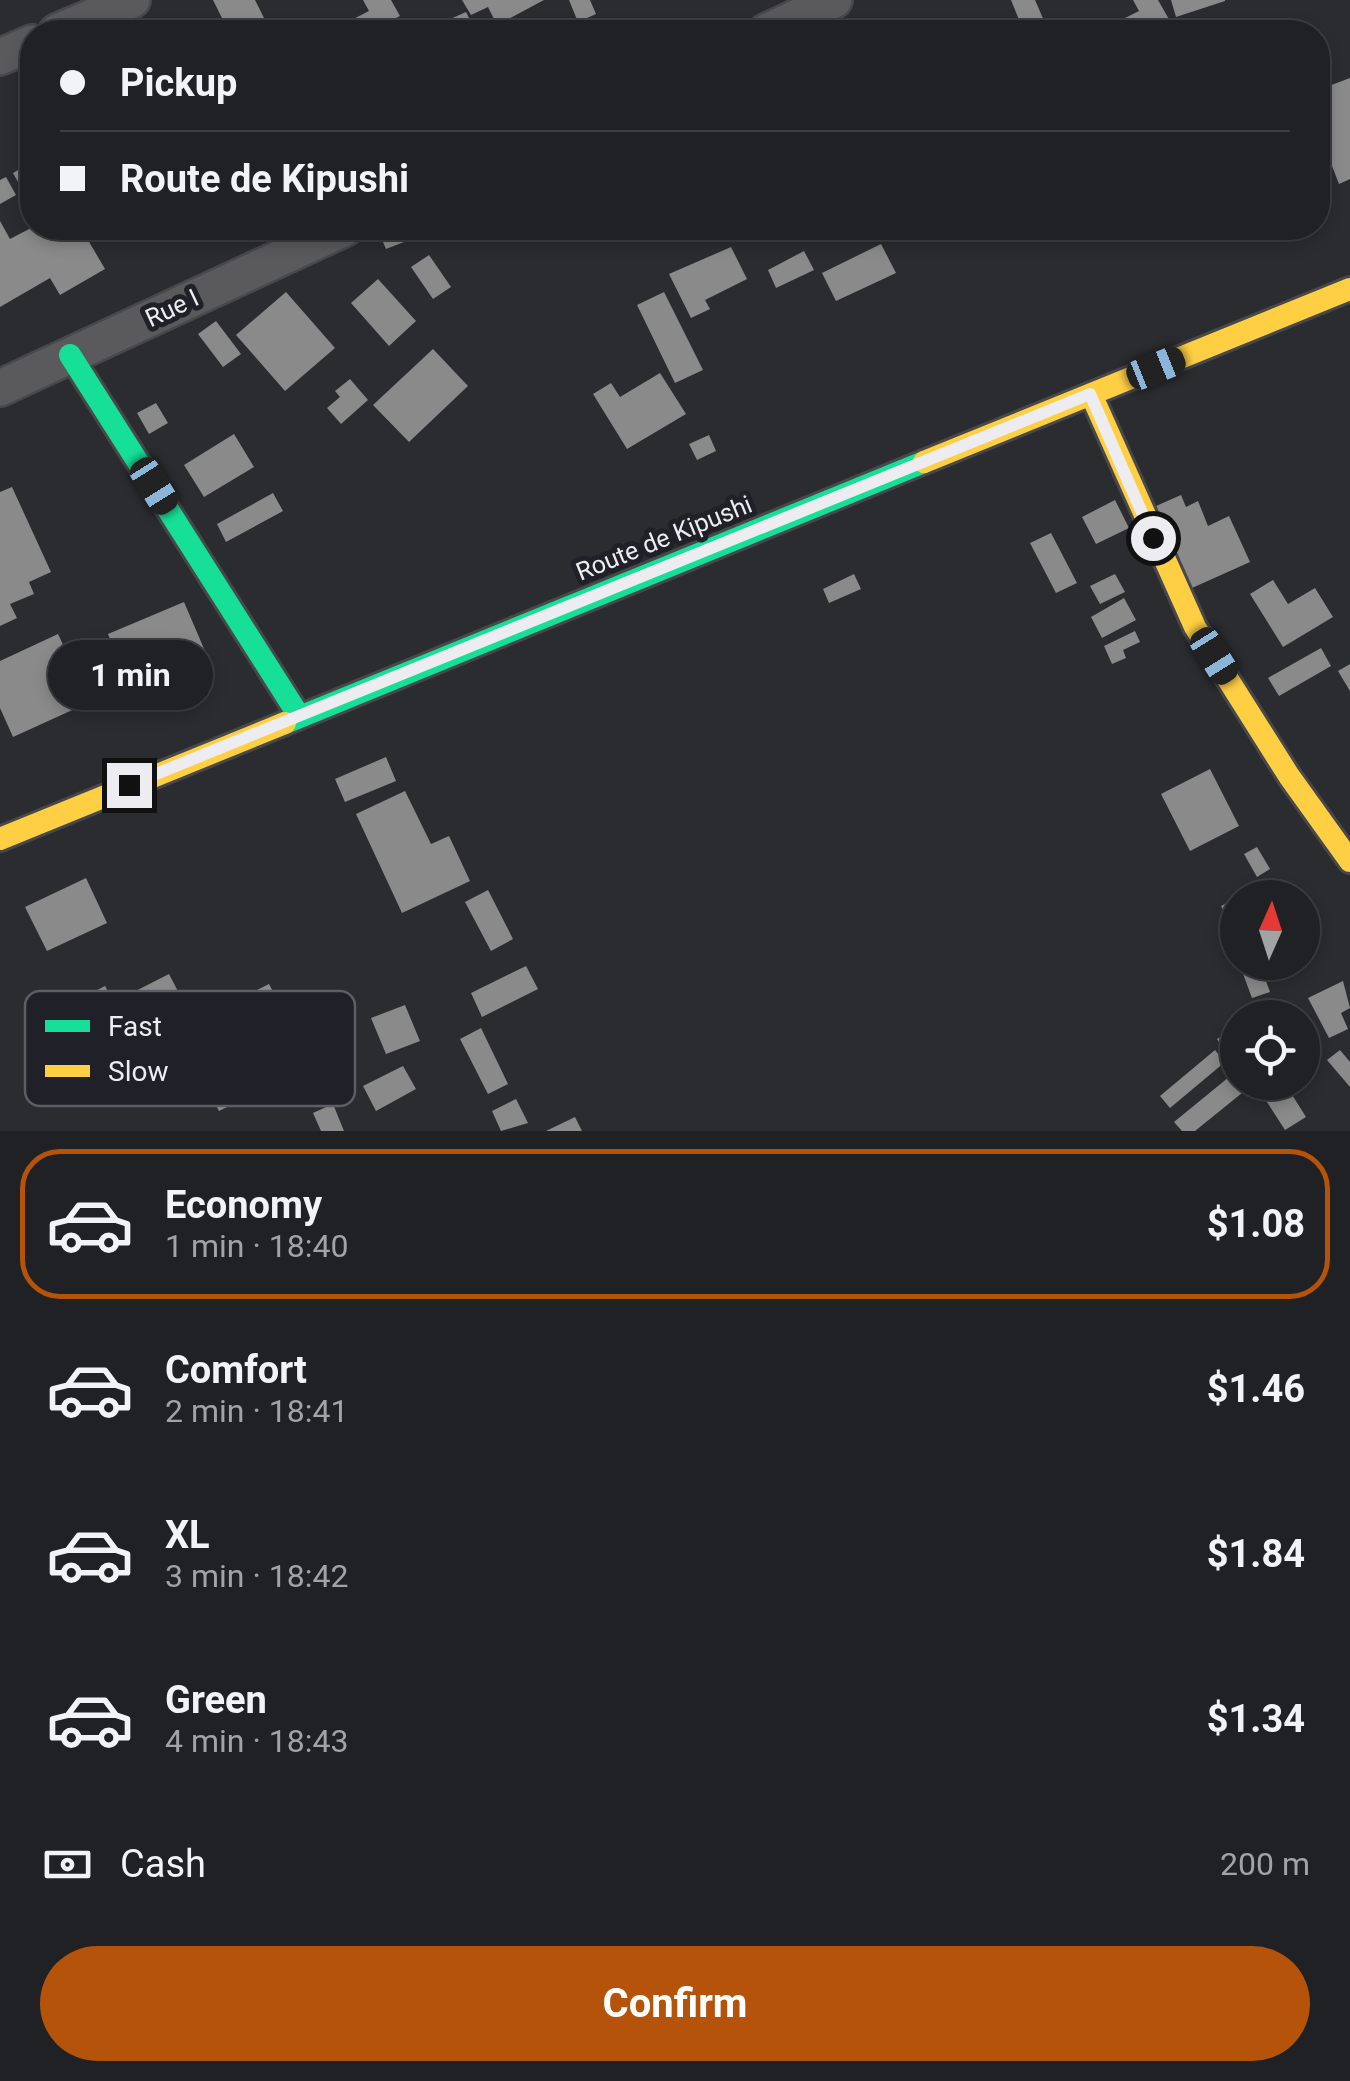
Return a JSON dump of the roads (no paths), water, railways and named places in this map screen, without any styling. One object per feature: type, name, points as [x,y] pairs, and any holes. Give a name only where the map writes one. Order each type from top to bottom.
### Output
[{"type":"main road","name":"Route de Kipushi","points":[[0,838],[1350,289]]},
{"type":"main road","points":[[70,355],[300,716]]},
{"type":"main road","points":[[1090,394],[1196,627],[1289,776],[1350,861]]},
{"type":"street","points":[[84,20],[132,0]]},
{"type":"street","points":[[792,20],[834,0]]},
{"type":"street","name":"Rue I","points":[[0,388],[319,240]]}]
